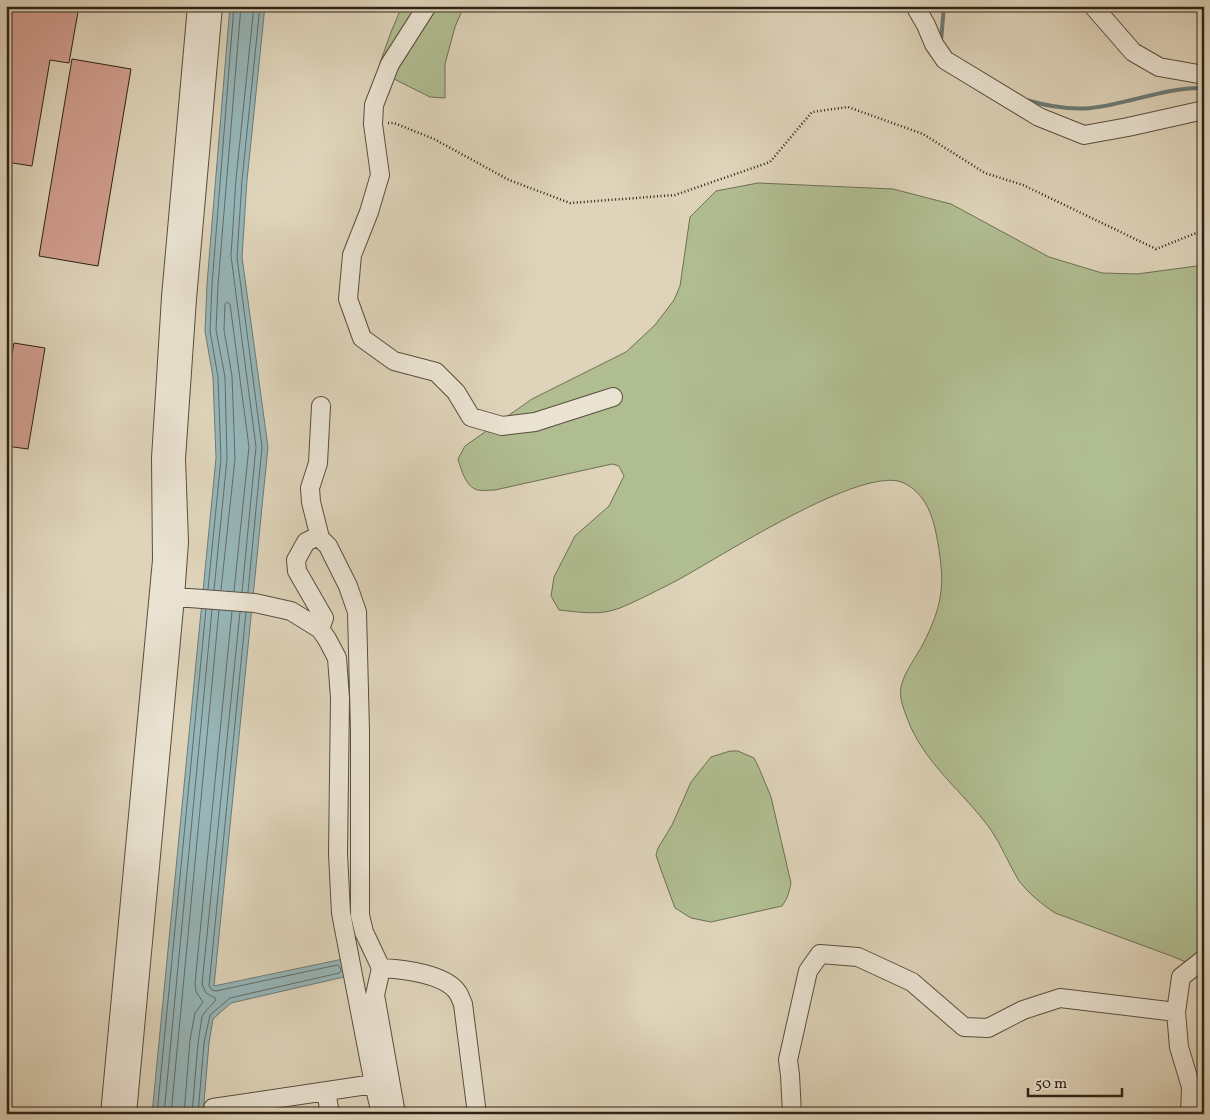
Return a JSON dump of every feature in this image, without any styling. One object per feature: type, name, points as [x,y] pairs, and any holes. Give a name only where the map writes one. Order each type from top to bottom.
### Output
[{"type":"street","points":[[110,1114],[174,597],[162,560],[161,458],[170,306],[197,6]]},
{"type":"street","points":[[127,1114],[179,542],[176,459],[187,299],[213,6]]},
{"type":"street","points":[[427,6],[390,64],[374,105],[373,124],[380,174],[370,212],[352,255],[348,299],[362,338],[394,361],[436,372],[456,392],[471,417],[502,426],[535,422],[613,397]]},
{"type":"street","points":[[914,6],[926,25],[934,44],[945,60],[1039,117],[1084,134],[1128,127],[1204,110]]},
{"type":"street","points":[[1093,6],[1133,52],[1159,67],[1204,75]]},
{"type":"street","points":[[320,406],[318,463],[310,488],[311,502],[320,538],[328,546],[348,586],[357,612],[360,731],[360,915],[364,932],[381,968],[375,995],[396,1114]]},
{"type":"street","points":[[320,538],[316,537],[306,542],[296,560],[297,571],[324,618],[320,628]]},
{"type":"street","points":[[174,597],[255,603],[291,611],[320,628],[337,658],[340,698],[338,854],[341,913],[381,1114]]},
{"type":"street","points":[[792,1114],[788,1060],[808,971],[820,954],[858,957],[912,982],[964,1028],[988,1028],[1023,1010],[1060,998],[1176,1012]]},
{"type":"street","points":[[1190,1114],[1191,1087],[1179,1047],[1176,1012],[1181,977],[1204,959]]},
{"type":"street","points":[[381,968],[426,974],[442,980],[458,992],[463,1004],[477,1114]]},
{"type":"street","points":[[213,1108],[374,1084]]},
{"type":"street","points":[[326,1091],[330,1114]]},
{"type":"path","points":[[373,124],[394,123],[426,136],[509,180],[570,202],[675,195],[770,162],[812,112],[848,107],[924,134],[985,173],[1023,185],[1156,249],[1204,230]]},
{"type":"green space","points":[[402,6],[464,6],[455,27],[445,64],[445,98],[430,97],[396,80],[382,69],[380,63]]},
{"type":"green space","points":[[758,183],[893,189],[951,204],[1049,257],[1102,273],[1137,274],[1204,265],[1204,970],[1055,913],[1041,903],[1019,881],[991,830],[923,749],[905,714],[901,688],[906,673],[923,644],[936,615],[942,577],[939,550],[932,518],[922,498],[911,487],[904,483],[884,481],[857,487],[825,499],[790,516],[676,581],[634,602],[605,612],[590,613],[559,610],[551,596],[554,577],[575,536],[609,506],[624,476],[619,466],[612,464],[495,490],[474,489],[467,482],[458,459],[465,446],[532,399],[626,352],[655,325],[674,300],[680,286],[690,217],[716,191]]},
{"type":"green space","points":[[730,751],[738,751],[754,758],[759,768],[771,797],[791,883],[787,898],[782,906],[711,922],[691,918],[675,908],[656,855],[691,782],[711,757]]},
{"type":"water","points":[[230,6],[265,6],[247,180],[242,257],[268,447],[214,986],[343,959],[348,976],[231,1003],[213,1019],[203,1114],[152,1114],[216,458],[213,377],[205,331],[207,284]]},
{"type":"building","points":[[6,6],[79,6],[69,63],[50,60],[32,166],[6,162]]},
{"type":"building","points":[[72,59],[131,69],[98,266],[39,256]]},
{"type":"building","points":[[14,343],[45,348],[28,449],[6,446],[6,388]]},
{"type":"waterway","points":[[941,41],[944,6]]},
{"type":"waterway","points":[[1026,100],[1058,107],[1091,108],[1175,90],[1204,88]]}]
